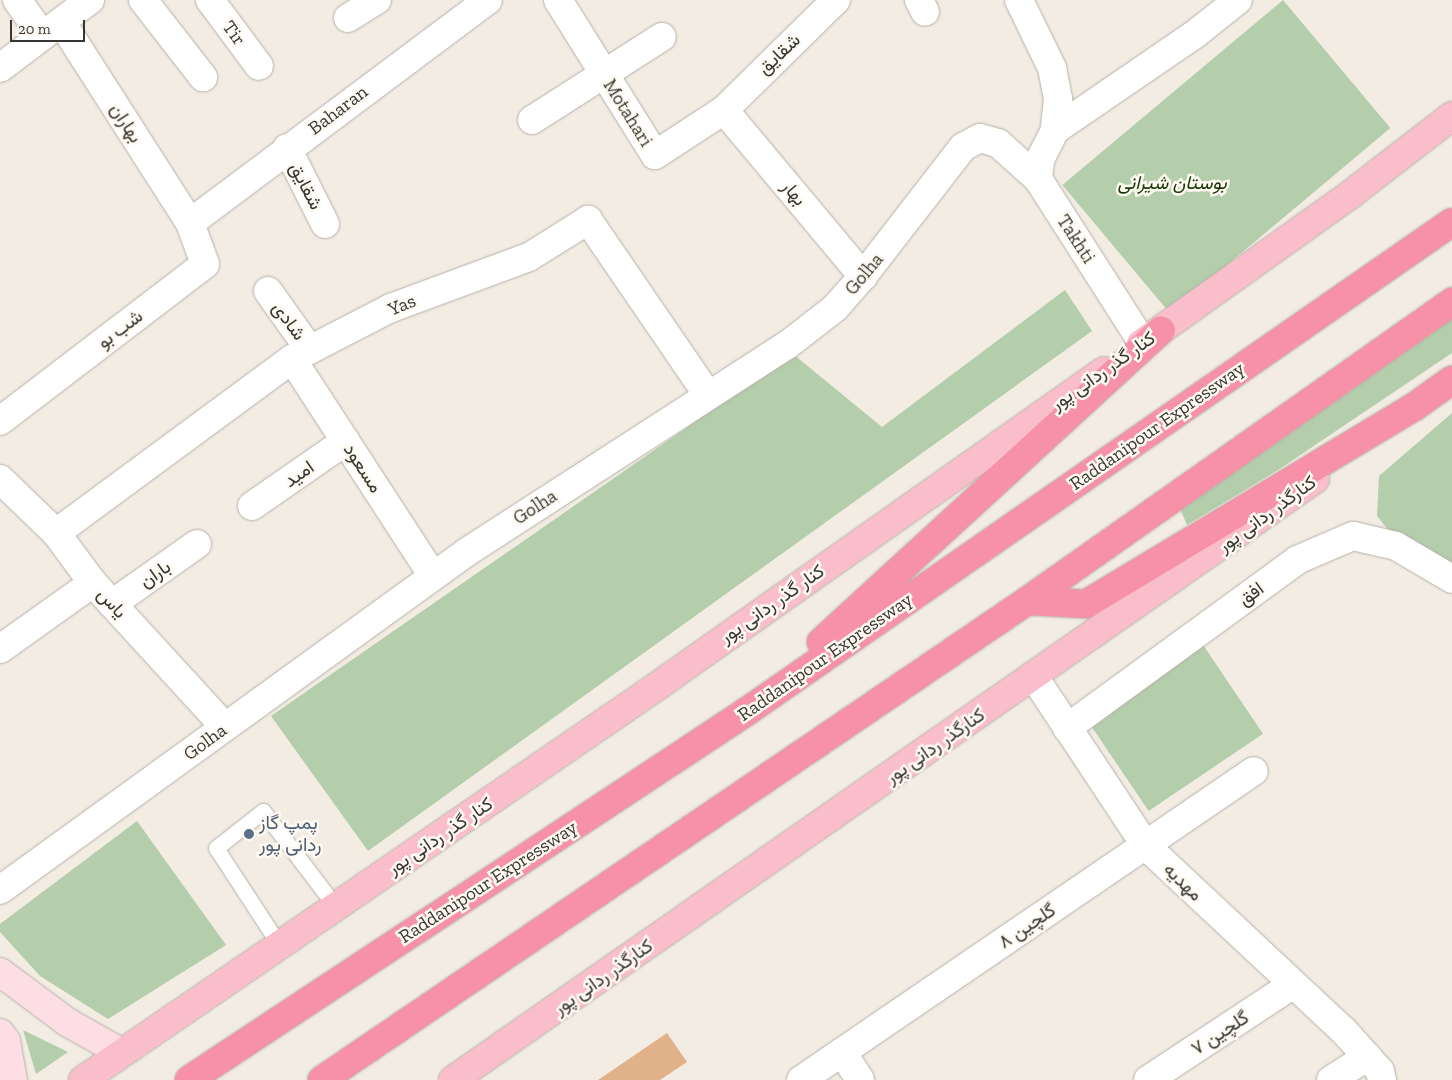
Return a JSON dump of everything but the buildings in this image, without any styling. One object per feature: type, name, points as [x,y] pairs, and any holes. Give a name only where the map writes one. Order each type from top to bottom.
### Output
[{"type":"highway","name":"Raddanipour Expressway","points":[[189,1080],[746,712],[1452,222]]},
{"type":"highway","points":[[322,1080],[1027,601],[1452,302]]},
{"type":"highway","points":[[746,712],[1152,336]]},
{"type":"highway","points":[[1027,601],[1086,604],[1414,407],[1452,380]]},
{"type":"main road","name":"کنار گذر ردانی پور","points":[[83,1080],[656,687],[1351,194],[1452,116]]},
{"type":"main road","name":"کنارگذر ردانی پور","points":[[453,1080],[1034,678],[1414,407]]},
{"type":"street","name":"بهاران","points":[[17,0],[52,29],[190,223]]},
{"type":"street","points":[[0,68],[90,0]]},
{"type":"street","points":[[143,0],[203,77]]},
{"type":"street","name":"Tir","points":[[210,0],[259,66]]},
{"type":"street","points":[[348,18],[377,0]]},
{"type":"street","name":"Baharan","points":[[190,223],[288,148],[454,9],[488,0]]},
{"type":"street","name":"Motahari","points":[[558,0],[655,155],[724,110]]},
{"type":"street","name":"شقایق","points":[[724,110],[836,0]]},
{"type":"street","points":[[1019,0],[1052,68],[1058,99],[1055,130],[1040,160],[1038,179]]},
{"type":"street","points":[[1055,130],[1194,36],[1238,0]]},
{"type":"street","points":[[532,120],[662,37]]},
{"type":"street","name":"بهار","points":[[724,110],[863,276]]},
{"type":"street","name":"Golha","points":[[0,890],[433,576],[707,394],[786,346],[835,308],[863,276],[963,147],[980,138],[998,143],[1038,179]]},
{"type":"street","name":"شقایق","points":[[288,148],[325,224]]},
{"type":"street","name":"Takhti","points":[[1038,179],[1152,336]]},
{"type":"street","name":"Yas","points":[[56,533],[301,355],[391,308],[529,257],[588,220],[707,394]]},
{"type":"street","name":"شب بو","points":[[0,421],[205,264],[190,223]]},
{"type":"street","name":"شادی","points":[[268,291],[301,355]]},
{"type":"street","name":"مسعود","points":[[301,355],[346,441],[433,576]]},
{"type":"street","name":"امید","points":[[252,506],[346,441]]},
{"type":"street","name":"یاس","points":[[0,479],[56,533],[112,604],[225,727]]},
{"type":"street","name":"افق","points":[[1067,728],[1297,560],[1353,536],[1396,546],[1452,579]]},
{"type":"street","name":"باران","points":[[112,604],[197,544]]},
{"type":"street","points":[[0,649],[94,583]]},
{"type":"street","name":"مهدیه","points":[[1034,678],[1145,845],[1367,1057],[1380,1071],[1382,1080]]},
{"type":"street","name":"گلچین ۸","points":[[801,1080],[1254,771]]},
{"type":"street","points":[[0,972],[67,1022],[122,1053]]},
{"type":"street","name":"گلچین ۷","points":[[1148,1080],[1292,985]]},
{"type":"street","points":[[0,1032],[6,1041],[13,1080]]},
{"type":"street","points":[[842,1052],[860,1080]]},
{"type":"street","points":[[1331,1080],[1367,1057]]},
{"type":"lane","points":[[280,946],[216,848],[263,811],[336,907]]},
{"type":"green space","name":"بوستان شیرانی","points":[[1283,0],[1390,128],[1170,313],[1062,185]]},
{"type":"green space","points":[[1065,290],[1092,331],[368,851],[271,716],[793,354],[882,427]]},
{"type":"green space","points":[[1452,305],[1452,353],[1278,470],[1187,525],[1178,504]]},
{"type":"green space","points":[[1452,413],[1452,562],[1436,562],[1402,547],[1377,516],[1379,476]]},
{"type":"green space","points":[[1197,636],[1263,734],[1149,811],[1083,713]]},
{"type":"green space","points":[[137,821],[226,945],[108,1019],[40,976],[0,932],[0,924]]},
{"type":"green space","points":[[23,1030],[68,1052],[36,1074]]},
{"type":"place","name":"پمپ گاز ردانی پور","points":[[249,834]]}]
